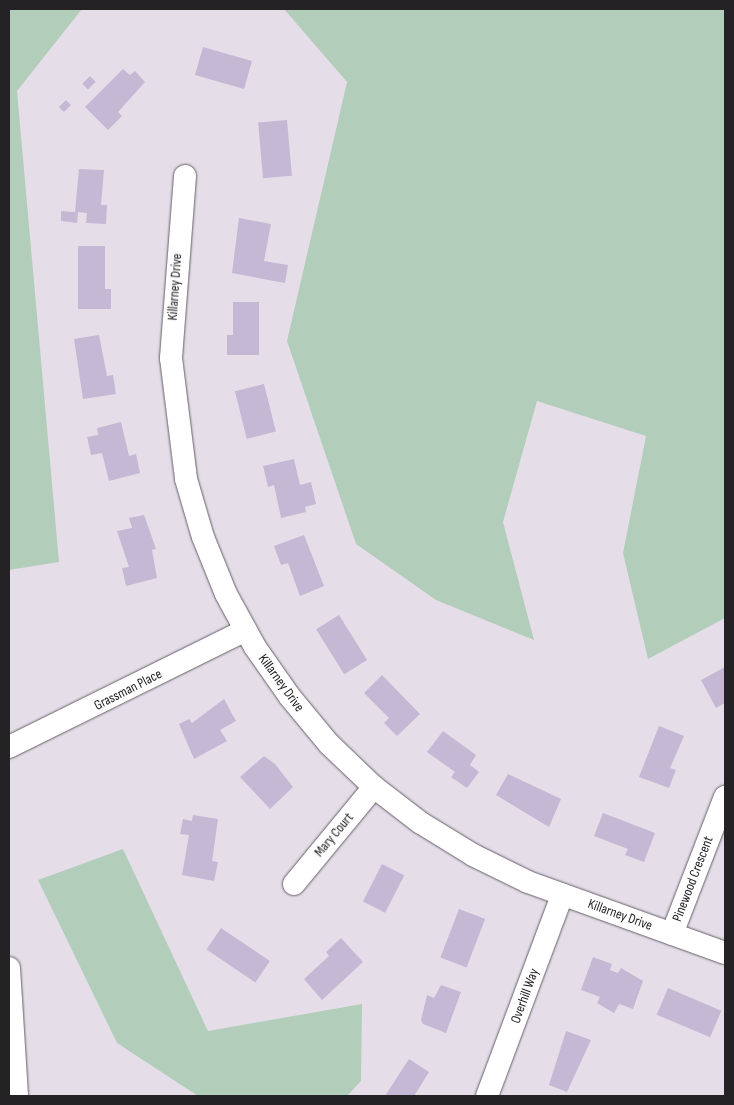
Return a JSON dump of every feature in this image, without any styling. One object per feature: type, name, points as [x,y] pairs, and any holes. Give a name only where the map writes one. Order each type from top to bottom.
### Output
[{"type":"street","name":"Killarney Drive","points":[[185,176],[172,297],[171,358],[176,419],[186,479],[203,537],[246,630],[290,698],[329,744],[374,787],[421,823],[473,855],[562,895],[725,953]]},
{"type":"street","name":"Grassman Place","points":[[9,747],[246,630]]},
{"type":"street","name":"Mary Court","points":[[294,884],[374,787]]},
{"type":"street","name":"Pinewood Crescent","points":[[672,934],[725,797]]},
{"type":"street","name":"Overhill Way","points":[[487,1096],[562,895]]},
{"type":"street","points":[[9,968],[17,1096]]},
{"type":"green space","points":[[9,9],[82,9],[17,91],[59,562],[9,570]]},
{"type":"green space","points":[[284,9],[725,9],[725,618],[648,659],[623,553],[646,436],[537,401],[503,522],[534,640],[436,600],[356,544],[287,341],[347,82]]},
{"type":"green space","points":[[123,849],[208,1031],[362,1004],[361,1081],[347,1096],[198,1096],[117,1043],[38,880]]},
{"type":"building","points":[[203,47],[252,61],[244,89],[195,75]]},
{"type":"building","points":[[123,69],[130,75],[135,71],[145,82],[118,112],[122,116],[108,130],[85,107]]},
{"type":"building","points":[[90,76],[96,82],[88,89],[82,84]]},
{"type":"building","points":[[66,100],[71,105],[64,112],[59,107]]},
{"type":"building","points":[[287,120],[292,176],[263,178],[258,123]]},
{"type":"building","points":[[79,169],[104,170],[101,205],[107,205],[106,224],[86,223],[87,213],[78,212],[77,223],[61,221],[61,211],[75,212]]},
{"type":"building","points":[[239,218],[271,224],[264,261],[288,265],[285,283],[232,273]]},
{"type":"building","points":[[78,246],[105,246],[105,289],[111,289],[111,309],[78,309]]},
{"type":"building","points":[[233,302],[259,302],[259,355],[227,355],[227,335],[233,335]]},
{"type":"building","points":[[99,335],[107,376],[113,375],[116,394],[83,399],[74,339]]},
{"type":"building","points":[[264,384],[276,432],[247,439],[235,391]]},
{"type":"building","points":[[121,422],[129,456],[136,454],[140,473],[109,481],[102,453],[91,455],[87,437],[98,435],[97,428]]},
{"type":"building","points":[[294,459],[300,485],[311,482],[316,504],[305,507],[306,512],[281,518],[274,485],[268,487],[263,466]]},
{"type":"building","points":[[144,515],[156,549],[152,550],[157,578],[126,586],[122,568],[129,567],[117,531],[132,528],[129,518]]},
{"type":"building","points":[[304,535],[324,586],[300,596],[288,563],[281,565],[274,546]]},
{"type":"building","points":[[339,615],[367,660],[344,674],[316,629]]},
{"type":"building","points":[[725,667],[725,703],[716,708],[701,680]]},
{"type":"building","points":[[382,675],[420,714],[397,736],[384,723],[389,718],[364,693]]},
{"type":"building","points":[[224,699],[236,721],[220,730],[227,741],[194,759],[179,724],[189,719],[192,723]]},
{"type":"building","points":[[659,726],[684,736],[670,768],[676,770],[669,788],[639,777]]},
{"type":"building","points":[[443,731],[476,755],[470,765],[479,772],[467,788],[451,777],[455,772],[427,752]]},
{"type":"building","points":[[264,756],[275,764],[293,787],[270,809],[240,777]]},
{"type":"building","points":[[508,774],[561,799],[549,827],[496,795]]},
{"type":"building","points":[[603,813],[655,833],[644,862],[625,855],[628,849],[594,836]]},
{"type":"building","points":[[193,815],[218,819],[212,861],[218,862],[214,881],[182,875],[189,835],[180,834],[183,819],[192,821]]},
{"type":"building","points":[[382,864],[404,875],[385,913],[363,901]]},
{"type":"building","points":[[459,909],[485,919],[467,968],[440,958]]},
{"type":"building","points":[[221,928],[270,961],[255,983],[206,950]]},
{"type":"building","points":[[341,938],[363,962],[322,1000],[304,979],[329,956],[326,952]]},
{"type":"building","points":[[593,957],[612,964],[610,970],[618,973],[621,968],[643,981],[633,1009],[619,1004],[614,1013],[597,1003],[600,997],[581,990]]},
{"type":"building","points":[[441,985],[461,992],[446,1033],[423,1024],[421,1020],[427,995],[434,998]]},
{"type":"building","points":[[668,988],[721,1011],[710,1037],[657,1015]]},
{"type":"building","points":[[566,1031],[591,1040],[567,1092],[549,1085]]},
{"type":"building","points":[[409,1059],[429,1072],[414,1096],[385,1096]]}]
